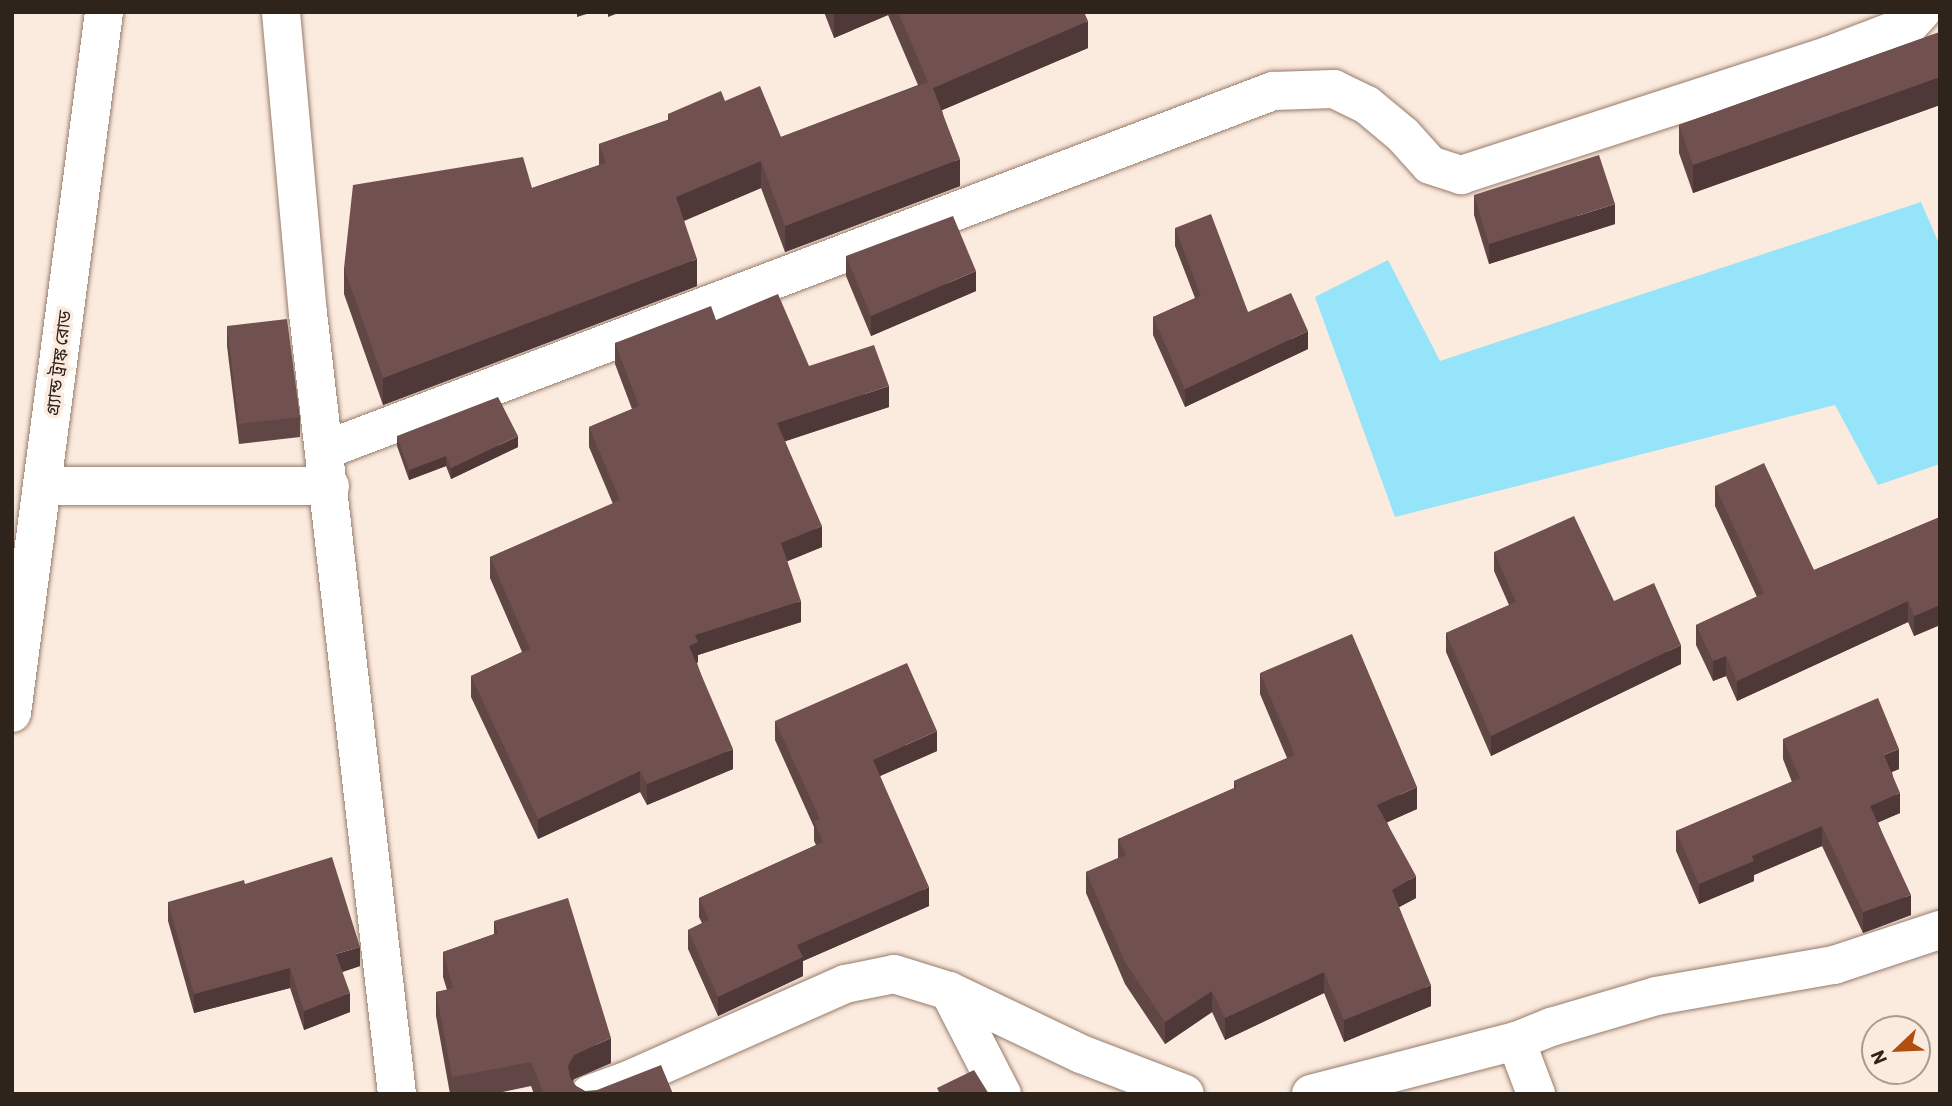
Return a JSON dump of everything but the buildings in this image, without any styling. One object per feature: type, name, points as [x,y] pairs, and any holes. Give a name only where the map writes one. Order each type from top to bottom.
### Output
[{"type":"main road","name":"গ্র্যান্ড ট্রাঙ্ক রোড","points":[[12,713],[104,12]]},
{"type":"main road","points":[[281,12],[308,313],[328,468],[397,1094]]},
{"type":"main road","points":[[42,486],[328,468],[1273,91],[1334,89],[1367,105],[1403,135],[1430,165],[1461,175],[1830,55],[1909,25],[1921,12]]},
{"type":"main road","points":[[1311,1094],[1516,1041],[1551,1027],[1656,996],[1834,965],[1940,930]]},
{"type":"main road","points":[[590,1094],[626,1081],[845,984],[894,974],[949,992],[1081,1054],[1185,1094]]},
{"type":"main road","points":[[949,992],[1002,1094]]},
{"type":"main road","points":[[1516,1041],[1536,1094]]},
{"type":"water","points":[[1921,202],[1940,246],[1940,464],[1878,485],[1835,405],[1395,517],[1315,297],[1388,260],[1440,361]]}]
